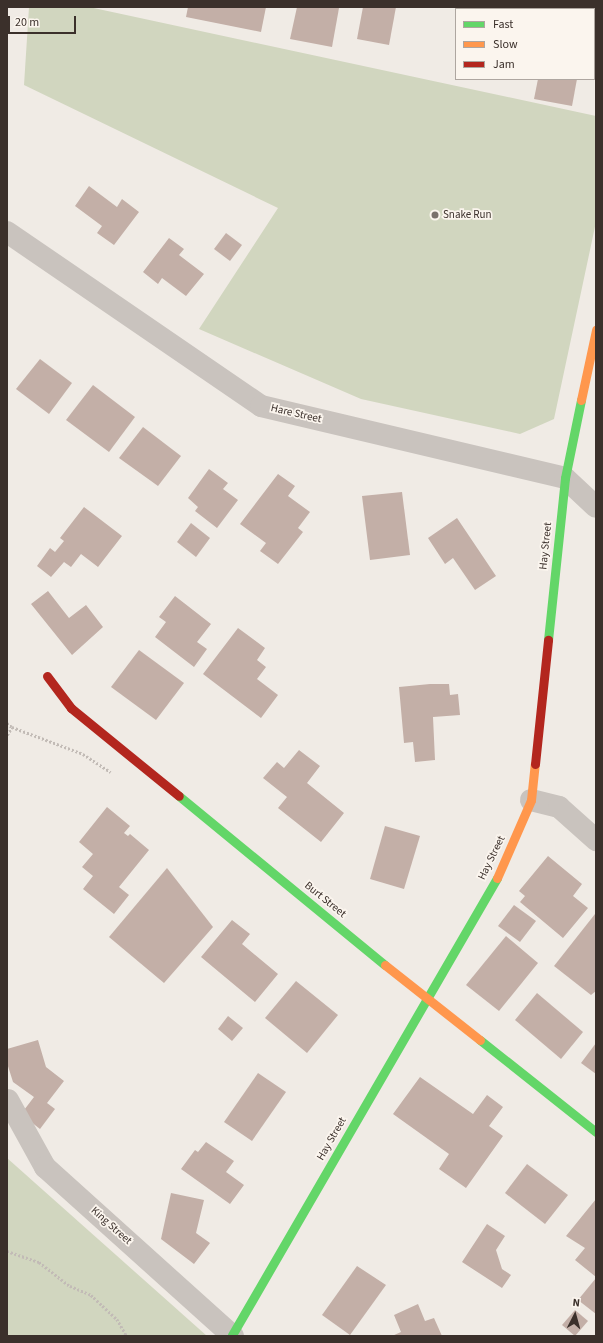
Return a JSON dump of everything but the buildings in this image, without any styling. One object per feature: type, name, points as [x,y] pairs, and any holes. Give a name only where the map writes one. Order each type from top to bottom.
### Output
[{"type":"street","name":"Hare Street","points":[[7,232],[261,406],[565,478],[596,507]]},
{"type":"street","name":"Hay Street","points":[[233,1335],[502,870],[532,800],[565,478],[596,330]]},
{"type":"street","name":"Burt Street","points":[[47,676],[71,708],[427,999],[596,1132]]},
{"type":"street","points":[[532,800],[559,807],[596,840]]},
{"type":"street","name":"King Street","points":[[8,1100],[45,1166],[233,1335]]},
{"type":"path","points":[[7,723],[12,728],[83,754],[116,776]]},
{"type":"path","points":[[7,735],[12,728]]},
{"type":"path","points":[[7,1251],[39,1262],[70,1286],[91,1295],[117,1319],[127,1336]]},
{"type":"green space","name":"Snake Run","points":[[29,7],[89,7],[596,116],[596,222],[554,419],[520,434],[361,399],[199,329],[278,208],[24,85]]},
{"type":"green space","points":[[7,1158],[207,1336],[7,1336]]},
{"type":"traffic: fast","points":[[548,640],[565,478],[581,400]]},
{"type":"traffic: fast","points":[[179,796],[385,965]]},
{"type":"traffic: fast","points":[[232,1335],[497,878]]},
{"type":"traffic: fast","points":[[480,1040],[596,1132]]},
{"type":"traffic: slow","points":[[581,400],[596,330]]},
{"type":"traffic: slow","points":[[497,878],[531,800],[535,764]]},
{"type":"traffic: slow","points":[[385,965],[480,1040]]},
{"type":"traffic: jam","points":[[535,764],[548,640]]},
{"type":"traffic: jam","points":[[47,676],[71,708],[179,796]]},
{"type":"place","name":"Snake Run","points":[[435,215]]}]
